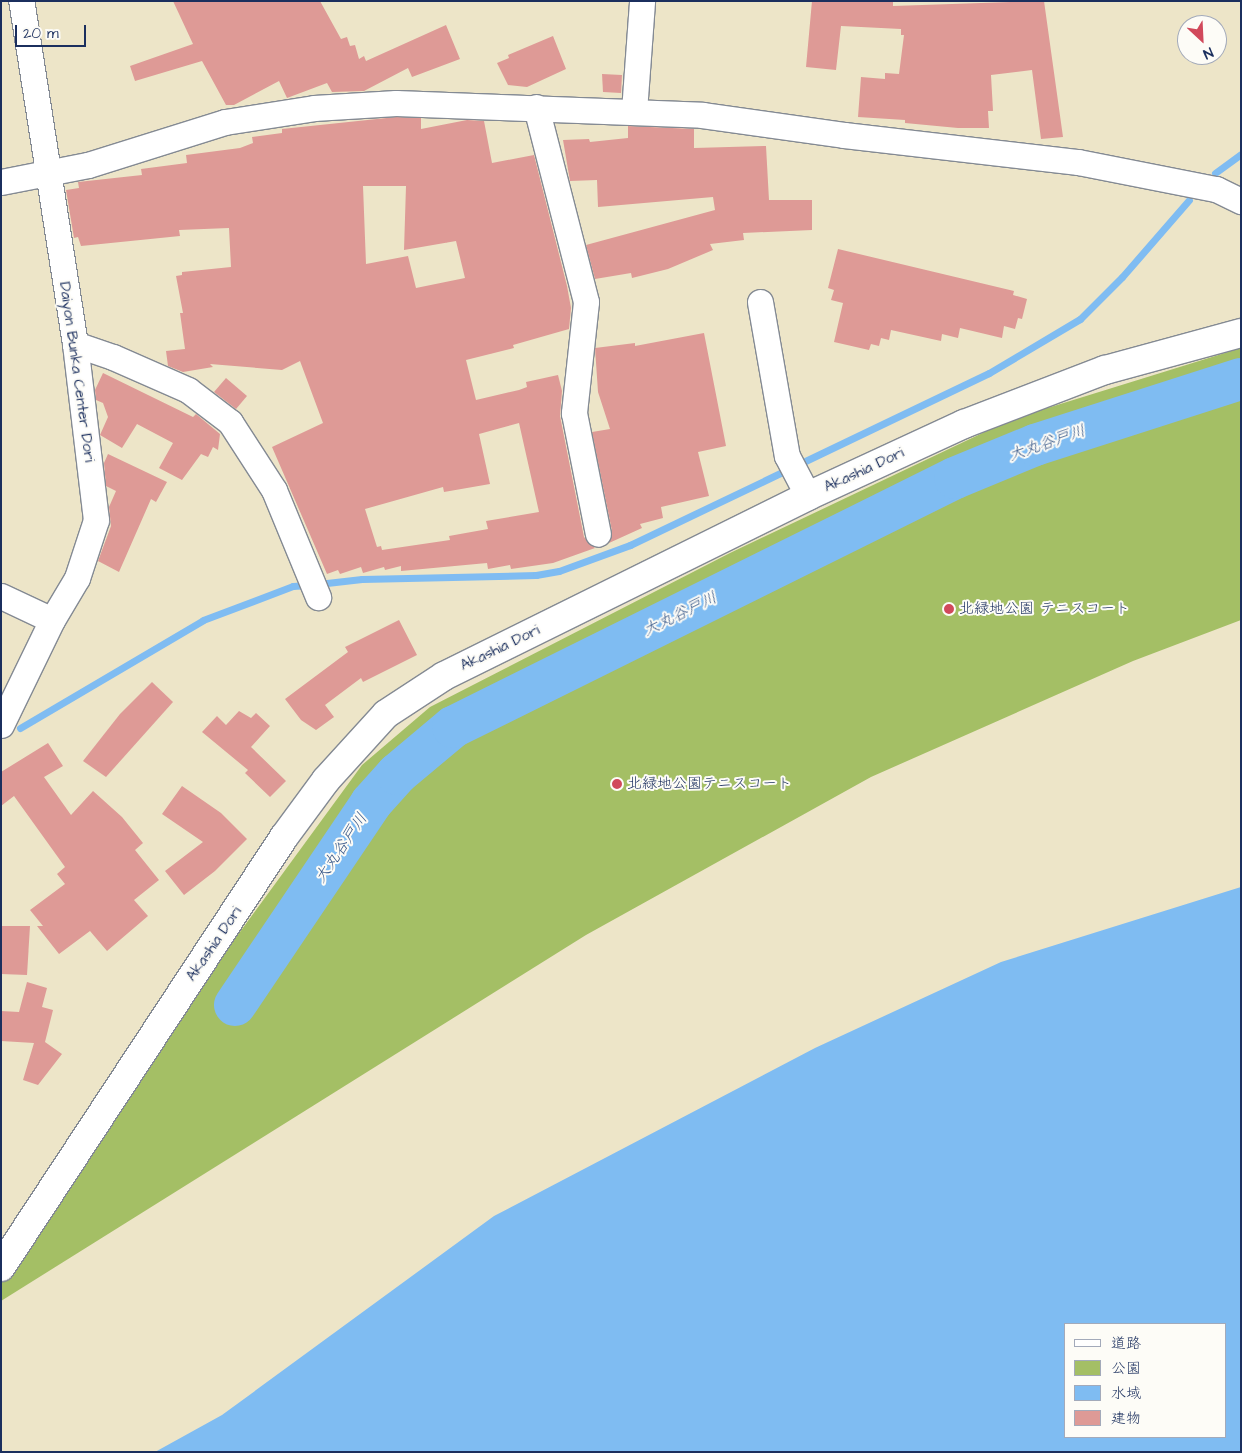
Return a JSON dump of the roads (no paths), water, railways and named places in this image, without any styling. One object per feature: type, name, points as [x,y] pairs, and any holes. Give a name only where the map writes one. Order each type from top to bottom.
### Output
[{"type":"street","name":"Daiyon Bunka Center Dori","points":[[1,725],[52,620],[77,578],[96,520],[75,344],[46,173],[21,1]]},
{"type":"street","points":[[634,111],[642,1]]},
{"type":"street","points":[[1,182],[88,166],[225,122],[314,108],[396,103],[702,115],[844,135],[1078,162],[1216,188],[1241,201]]},
{"type":"street","points":[[536,107],[586,302],[574,413],[598,534]]},
{"type":"street","points":[[760,302],[787,456],[804,489]]},
{"type":"street","name":"Akashia Dori","points":[[1,1267],[284,837],[326,780],[386,714],[444,676],[804,489],[964,424],[1105,370],[1241,333]]},
{"type":"street","points":[[75,344],[113,357],[188,390],[230,422],[274,490],[318,597]]},
{"type":"street","points":[[1,596],[52,620]]},
{"type":"water","points":[[1241,887],[1241,1452],[155,1452],[222,1415],[494,1216],[815,1048],[1001,962]]},
{"type":"waterway","points":[[1215,173],[1241,154]]},
{"type":"waterway","points":[[318,584],[362,579],[536,575],[559,571],[630,545],[989,373],[1080,319],[1122,277],[1189,200]]},
{"type":"waterway","name":"大丸谷戸川","points":[[235,1005],[371,803],[397,774],[453,727],[955,478],[1035,445],[1241,379]]},
{"type":"waterway","points":[[20,728],[203,620],[293,586],[308,585]]},
{"type":"place","name":"北緑地公園 テニスコート","points":[[949,609]]},
{"type":"place","name":"北緑地公園テニスコート","points":[[617,784]]}]
